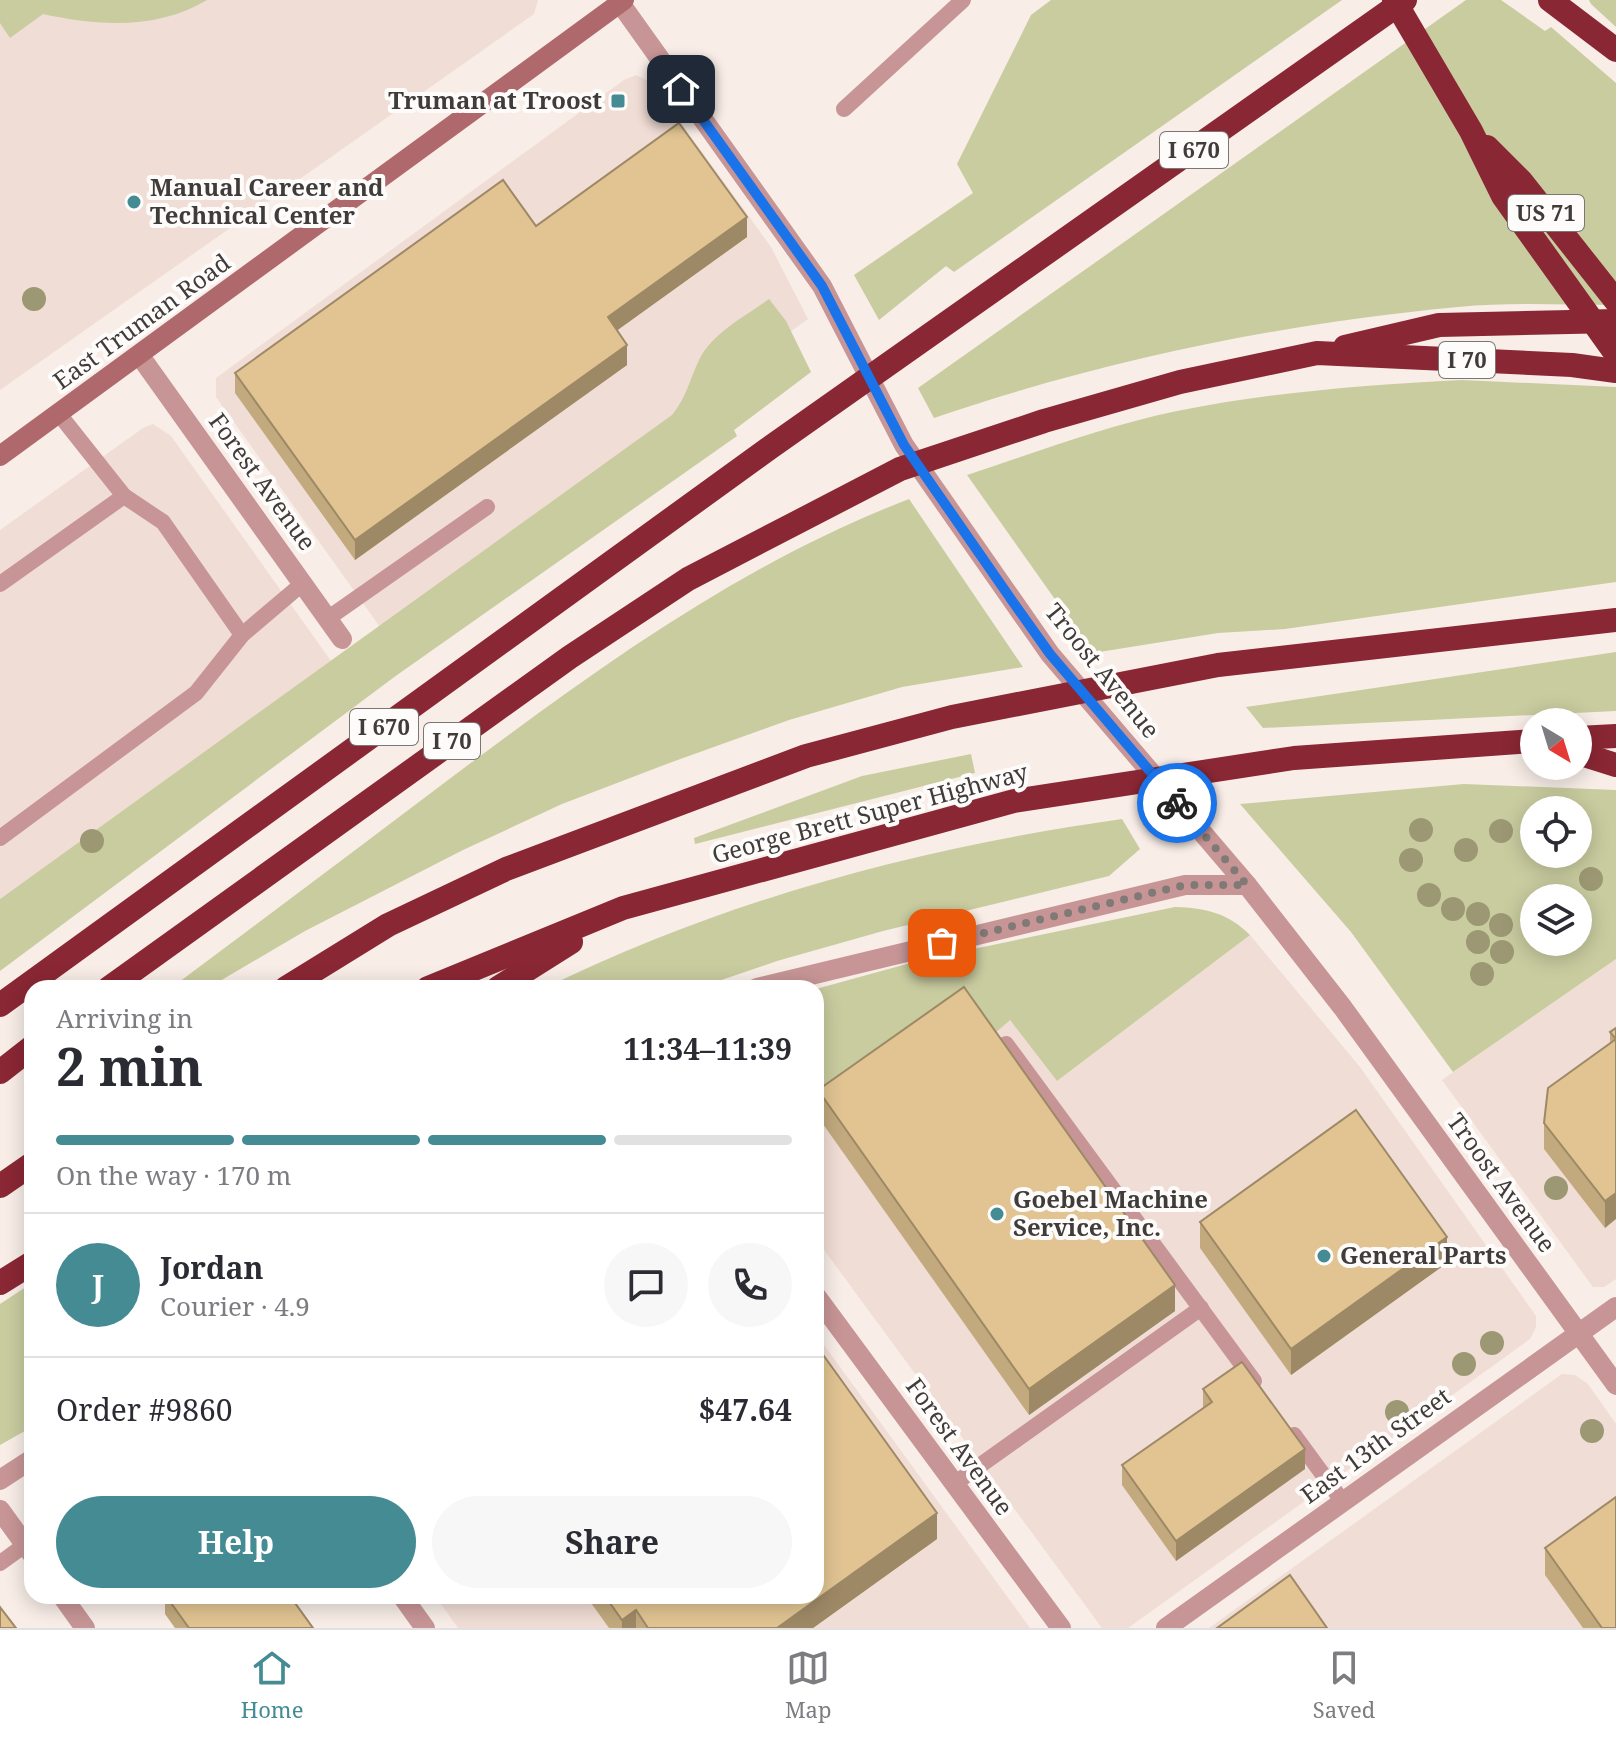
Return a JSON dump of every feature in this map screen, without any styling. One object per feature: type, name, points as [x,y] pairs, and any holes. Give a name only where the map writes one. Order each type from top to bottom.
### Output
[{"type":"highway","name":"US 71","points":[[1394,0],[1471,131],[1521,181],[1616,301]]},
{"type":"highway","name":"I 670","points":[[35,980],[768,449],[1405,0]]},
{"type":"highway","points":[[1558,7],[1616,50]]},
{"type":"highway","points":[[1471,131],[1503,196],[1616,354]]},
{"type":"highway","points":[[1317,353],[1439,325],[1616,321]]},
{"type":"highway","name":"I 70","points":[[120,980],[583,648],[688,579],[900,469],[1044,421],[1180,382],[1317,353],[1572,365],[1616,371]]},
{"type":"highway","points":[[299,980],[388,925],[506,869],[806,756],[952,717],[1218,665],[1616,620]]},
{"type":"highway","points":[[1592,737],[1616,736]]},
{"type":"highway","name":"George Brett Super Highway","points":[[448,980],[623,908],[1014,801],[1294,758],[1520,742]]},
{"type":"highway","points":[[1592,757],[1616,765]]},
{"type":"highway","points":[[510,980],[623,908]]},
{"type":"highway","name":"I 670","points":[[0,1005],[24,988]]},
{"type":"highway","points":[[0,1072],[24,1053]]},
{"type":"highway","points":[[0,1186],[24,1168]]},
{"type":"highway","points":[[0,1283],[24,1268]]},
{"type":"main road","name":"East Truman Road","points":[[0,456],[620,1]]},
{"type":"street","name":"Troost Avenue","points":[[620,1],[822,286],[904,445],[1050,654],[1247,885],[1343,1008],[1616,1385]]},
{"type":"street","name":"Forest Avenue","points":[[140,356],[342,639]]},
{"type":"street","points":[[791,980],[1185,885],[1247,885]]},
{"type":"street","name":"Forest Avenue","points":[[824,1307],[1061,1628]]},
{"type":"street","name":"East 13th Street","points":[[1166,1628],[1616,1307]]},
{"type":"street","points":[[0,1480],[24,1464]]},
{"type":"street","points":[[0,1510],[24,1543]]},
{"type":"street","points":[[68,1604],[85,1628]]},
{"type":"street","points":[[408,1604],[425,1628]]},
{"type":"lane","points":[[844,109],[963,0]]},
{"type":"lane","points":[[59,414],[124,496],[163,522],[242,635]]},
{"type":"lane","points":[[0,584],[124,496]]},
{"type":"lane","points":[[327,619],[487,507]]},
{"type":"lane","points":[[0,838],[196,693],[242,635],[302,584]]},
{"type":"lane","points":[[1006,1044],[1263,1394]]},
{"type":"lane","points":[[954,1484],[1201,1308]]},
{"type":"lane","points":[[1281,1418],[1343,1502]]},
{"type":"lane","points":[[0,1563],[24,1552]]},
{"type":"shaded area","name":"Manual Career and Technical Center","points":[[0,0],[538,0],[534,14],[0,390]]},
{"type":"shaded area","points":[[636,75],[652,83],[771,247],[808,319],[380,627],[216,397],[216,378],[624,80]]},
{"type":"shaded area","points":[[153,424],[171,436],[331,661],[0,899],[0,530],[143,428]]},
{"type":"shaded area","points":[[1250,935],[1360,1067],[1536,1316],[1536,1327],[1530,1339],[1128,1628],[1102,1628],[824,1250],[824,1099],[967,998],[1010,1020],[1057,1081]]},
{"type":"shaded area","points":[[1616,959],[1616,1279],[1604,1287],[1593,1287],[1442,1080]]},
{"type":"shaded area","points":[[824,1345],[1030,1628],[458,1628],[441,1604],[824,1604]]},
{"type":"shaded area","points":[[1562,1374],[1575,1375],[1588,1384],[1616,1424],[1616,1628],[1209,1628]]},
{"type":"green space","points":[[0,0],[207,0],[168,17],[127,23],[85,21],[43,14],[10,38],[0,23]]},
{"type":"green space","points":[[1051,0],[1342,0],[954,272],[946,266],[879,320],[854,275],[973,193],[957,164],[1031,15]]},
{"type":"green space","points":[[1466,0],[1501,0],[1545,31],[1551,27],[1616,83],[1616,305],[1458,307],[1324,323],[1127,362],[934,418],[918,388]]},
{"type":"green space","points":[[1589,0],[1616,0],[1616,27],[1591,4]]},
{"type":"green space","points":[[769,299],[786,321],[811,372],[734,430],[737,436],[397,675],[0,971],[0,899],[672,415],[700,358],[713,340]]},
{"type":"green space","points":[[1462,380],[1616,387],[1616,582],[1285,629],[1218,633],[1093,653],[967,475],[1097,432],[1177,411],[1319,390]]},
{"type":"green space","points":[[909,499],[1023,667],[902,687],[789,720],[672,762],[562,804],[463,850],[305,931],[222,980],[182,980],[618,657],[729,587],[847,525]]},
{"type":"green space","points":[[1616,652],[1616,711],[1520,708],[1520,716],[1263,728],[1246,707]]},
{"type":"green space","points":[[971,754],[975,773],[695,844],[694,838],[862,776]]},
{"type":"green space","points":[[1464,784],[1616,790],[1616,959],[1453,1072],[1351,932],[1240,804]]},
{"type":"green space","points":[[1122,819],[1140,849],[1109,876],[883,931],[721,980],[562,980],[684,928],[755,903],[900,861]]},
{"type":"green space","points":[[1175,907],[1216,913],[1233,921],[1250,935],[1057,1081],[1010,1020],[994,1034],[967,998],[824,1099],[824,987],[925,959]]},
{"type":"green space","points":[[24,1288],[24,1432],[0,1445],[0,1304]]},
{"type":"building","points":[[679,123],[747,217],[608,317],[627,345],[355,540],[235,373],[503,180],[536,226]]},
{"type":"building","name":"Goebel Machine Service, Inc.","points":[[964,987],[1175,1285],[1029,1389],[824,1099],[824,1086]]},
{"type":"building","points":[[1616,1039],[1616,1193],[1605,1201],[1544,1123],[1548,1088]]},
{"type":"building","name":"General Parts","points":[[1356,1110],[1447,1237],[1291,1349],[1200,1222]]},
{"type":"building","points":[[824,1356],[937,1513],[824,1594]]},
{"type":"building","points":[[1242,1362],[1305,1449],[1176,1541],[1122,1465],[1212,1402],[1203,1389]]},
{"type":"building","points":[[1616,1497],[1616,1628],[1602,1628],[1545,1548]]},
{"type":"building","points":[[1290,1575],[1327,1628],[1217,1628]]},
{"type":"building","points":[[172,1604],[296,1604],[313,1628],[189,1628]]},
{"type":"building","points":[[611,1604],[810,1604],[777,1628],[648,1628],[636,1610],[622,1620]]},
{"type":"building","points":[[0,1607],[16,1628],[0,1628]]},
{"type":"way so far","points":[[942,943],[1185,885],[1247,885],[1177,803]]},
{"type":"place","name":"Truman at Troost","points":[[618,101]]},
{"type":"place","name":"Manual Career and Technical Center","points":[[134,202]]},
{"type":"place","name":"Goebel Machine Service, Inc.","points":[[997,1214]]},
{"type":"place","name":"General Parts","points":[[1324,1256]]},
{"type":"route","points":[[681,89],[822,286],[904,445],[1013,602],[1050,654],[1177,803]]}]
